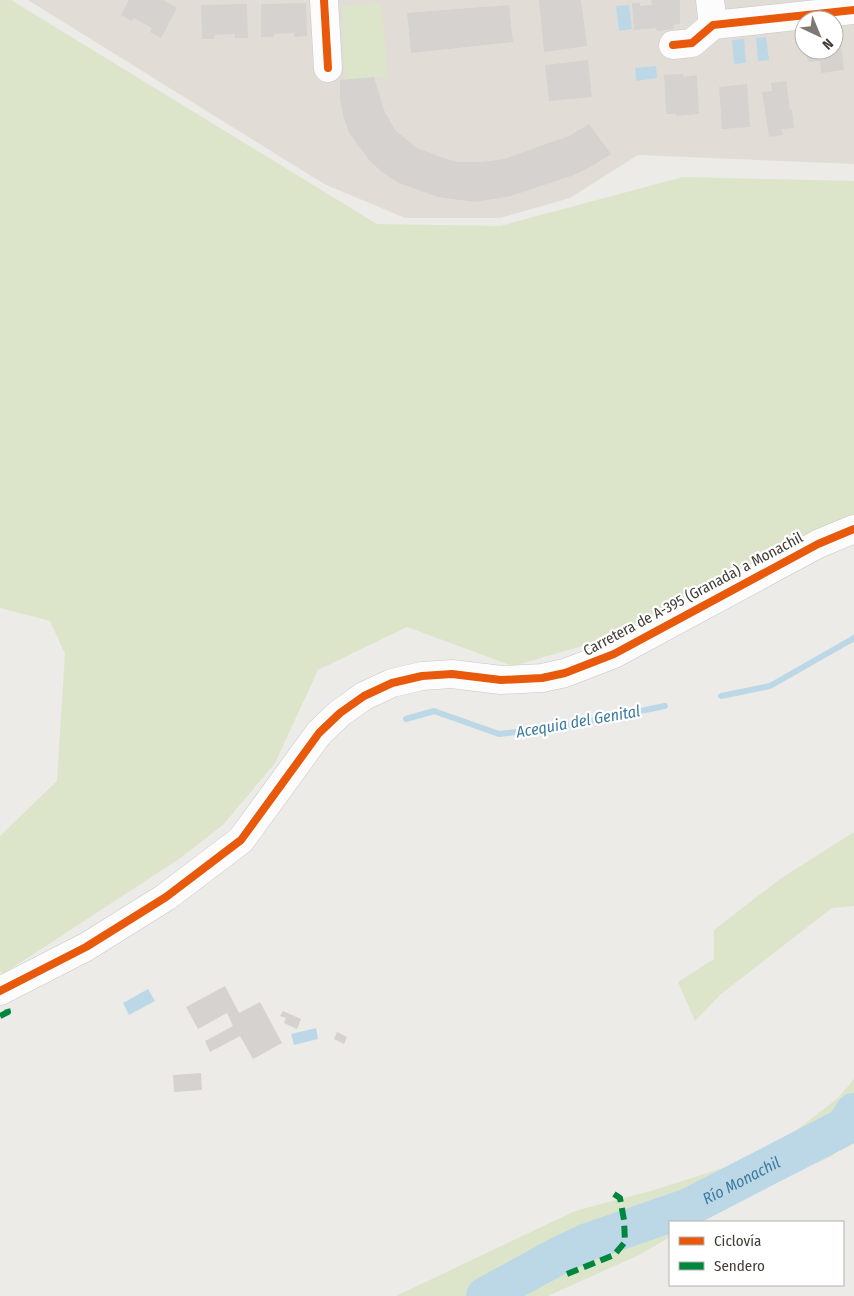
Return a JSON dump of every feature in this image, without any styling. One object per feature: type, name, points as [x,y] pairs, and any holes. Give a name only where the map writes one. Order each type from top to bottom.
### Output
[{"type":"street","points":[[324,0],[328,68]]},
{"type":"street","points":[[673,45],[692,43],[711,13],[854,10]]},
{"type":"street","name":"Carretera de A-395 (Granada) a Monachil","points":[[0,992],[86,947],[166,897],[241,840],[319,733],[340,713],[364,696],[392,683],[422,676],[452,674],[501,680],[542,678],[565,673],[614,654],[818,544],[854,529]]},
{"type":"shaded area","points":[[28,0],[854,0],[854,164],[638,155],[570,198],[500,218],[405,218],[324,184]]},
{"type":"green space","points":[[0,0],[11,0],[377,224],[500,226],[683,177],[854,181],[854,515],[624,634],[513,666],[407,627],[318,670],[275,763],[223,825],[179,859],[3,974],[0,971],[0,836],[57,781],[65,654],[50,621],[0,608]]},
{"type":"green space","points":[[381,3],[388,78],[374,77],[345,80],[342,6]]},
{"type":"green space","points":[[854,832],[854,906],[832,908],[721,994],[695,1021],[678,982],[714,959],[714,930],[780,879]]},
{"type":"green space","points":[[854,1079],[854,1136],[832,1156],[734,1200],[697,1221],[669,1221],[669,1238],[641,1254],[548,1296],[396,1296],[575,1211],[654,1190],[764,1155],[838,1098]]},
{"type":"water","points":[[629,5],[632,29],[619,31],[616,6]]},
{"type":"water","points":[[766,37],[769,60],[758,61],[756,38]]},
{"type":"water","points":[[744,39],[746,63],[734,64],[732,40]]},
{"type":"water","points":[[656,66],[657,78],[636,81],[635,68]]},
{"type":"water","points":[[148,989],[155,1001],[129,1015],[123,1003]]},
{"type":"water","points":[[316,1028],[318,1039],[294,1045],[291,1034]]},
{"type":"building","points":[[129,0],[163,0],[177,8],[161,38],[150,32],[152,28],[134,18],[132,21],[121,15]]},
{"type":"building","points":[[539,0],[581,0],[587,46],[544,52]]},
{"type":"building","points":[[651,0],[680,0],[680,24],[673,25],[674,29],[657,31],[656,28],[634,30],[632,3],[640,3],[640,6],[652,5]]},
{"type":"building","points":[[306,3],[307,36],[294,37],[294,33],[274,34],[274,37],[261,37],[261,4]]},
{"type":"building","points":[[247,4],[248,38],[235,38],[235,34],[215,35],[214,39],[202,39],[201,5]]},
{"type":"building","points":[[509,5],[513,42],[411,53],[407,13]]},
{"type":"building","points":[[588,60],[592,97],[549,101],[545,65]]},
{"type":"building","points":[[808,60],[843,60],[844,70],[821,73],[820,61],[808,62]]},
{"type":"building","points":[[683,74],[684,77],[697,75],[699,114],[676,116],[676,114],[666,114],[664,75]]},
{"type":"building","points":[[374,77],[384,110],[395,130],[417,148],[443,158],[458,162],[482,162],[504,159],[569,136],[589,124],[611,154],[574,175],[511,196],[475,202],[438,197],[399,183],[382,172],[370,161],[349,133],[343,116],[340,80]]},
{"type":"building","points":[[786,81],[794,128],[782,129],[783,135],[769,137],[762,92],[772,91],[771,83]]},
{"type":"building","points":[[747,84],[750,127],[722,129],[719,87]]},
{"type":"building","points":[[225,986],[239,1013],[260,1002],[282,1043],[253,1059],[240,1036],[210,1052],[205,1041],[233,1026],[227,1013],[198,1029],[186,1007]]},
{"type":"building","points":[[283,1011],[301,1019],[297,1029],[284,1023],[286,1018],[280,1016]]},
{"type":"building","points":[[337,1032],[347,1037],[344,1044],[334,1039]]},
{"type":"building","points":[[201,1073],[202,1090],[174,1092],[173,1075]]},
{"type":"waterway","name":"Acequia del Genital","points":[[721,696],[770,686],[854,638]]},
{"type":"waterway","name":"Acequia del Genital","points":[[406,719],[434,711],[499,734],[565,726],[665,706]]},
{"type":"waterway","name":"Río Monachil","points":[[485,1296],[588,1242],[689,1207],[844,1127],[854,1112]]},
{"type":"marked path","points":[[0,1016],[8,1012],[7,1008]]},
{"type":"marked path","points":[[567,1274],[614,1255],[625,1242],[620,1198],[614,1194]]},
{"type":"cycle path","points":[[324,0],[328,68]]},
{"type":"cycle path","points":[[673,45],[692,43],[713,25],[854,10]]},
{"type":"cycle path","points":[[0,991],[86,947],[166,897],[241,840],[319,733],[340,713],[364,696],[392,683],[422,676],[452,674],[501,680],[542,678],[565,673],[614,654],[818,544],[854,529]]}]
